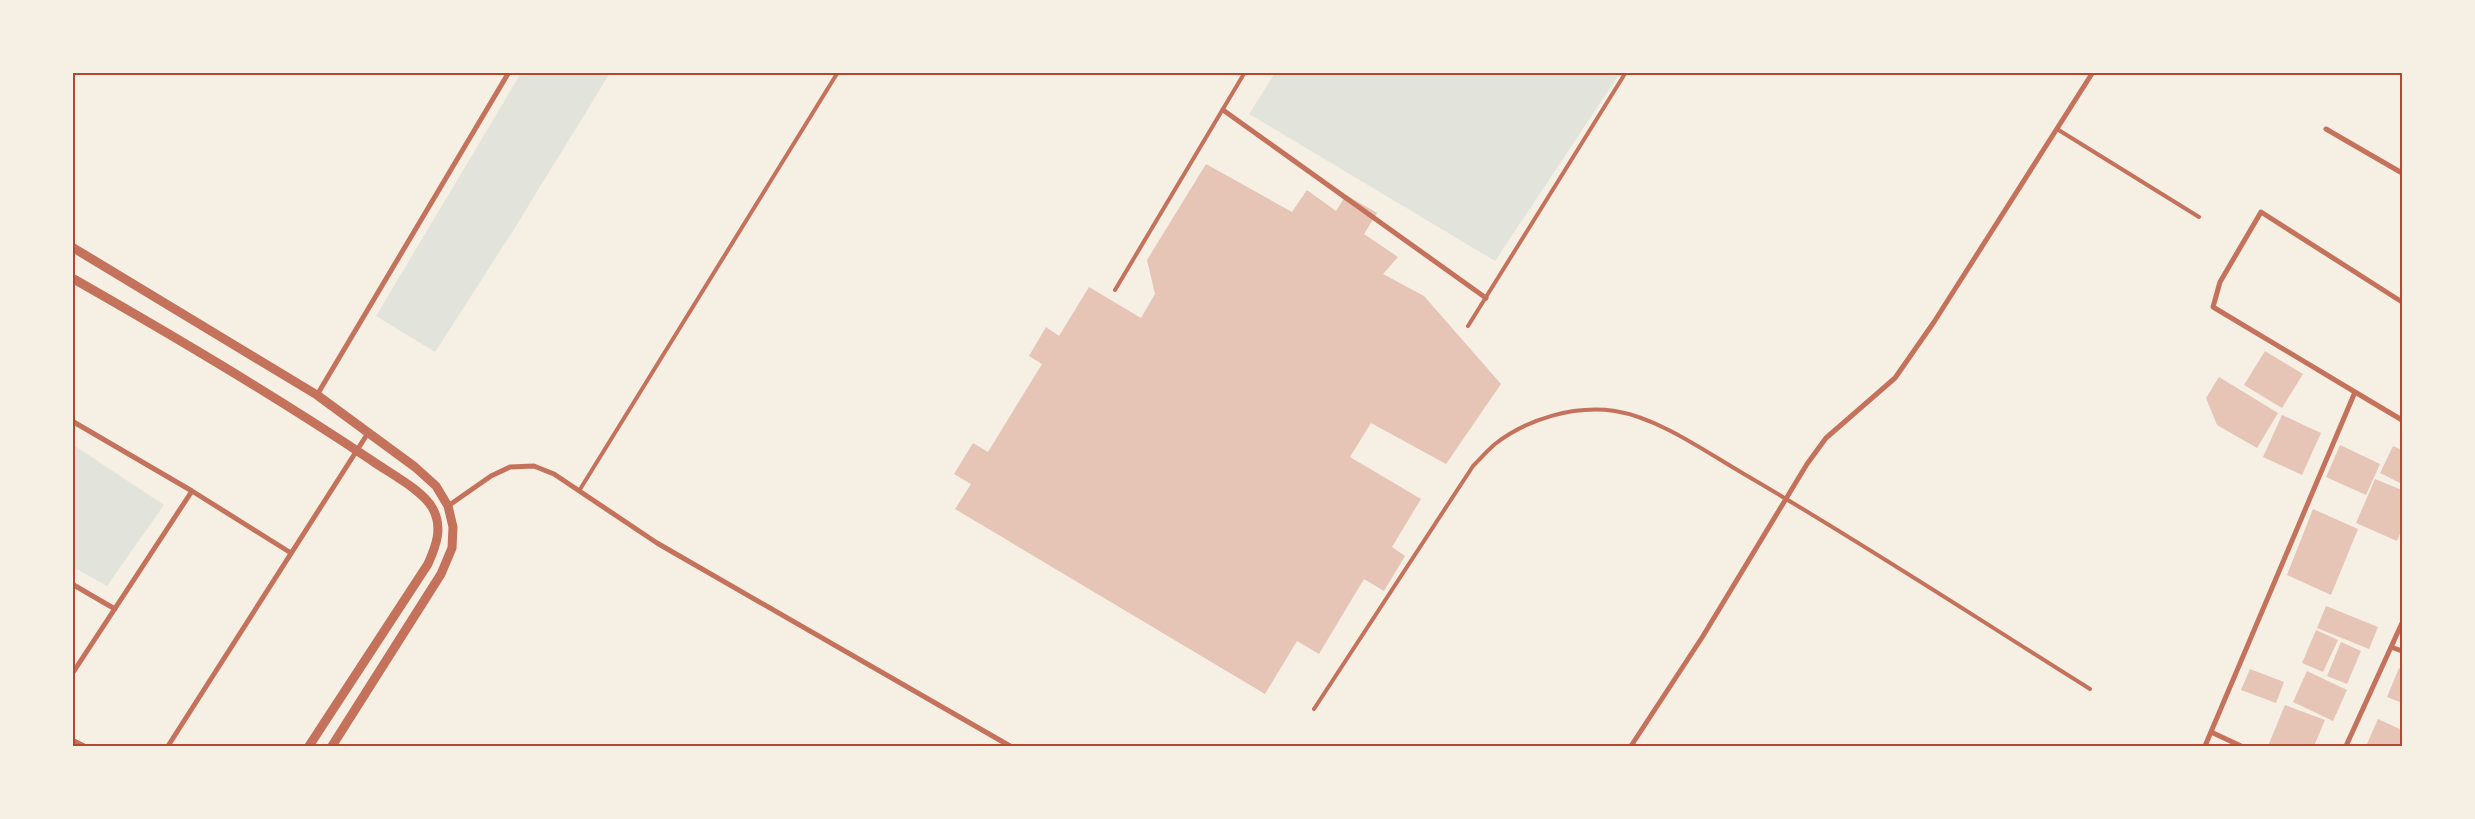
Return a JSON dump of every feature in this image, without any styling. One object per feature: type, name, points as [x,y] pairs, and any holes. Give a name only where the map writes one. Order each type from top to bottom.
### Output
[{"type":"street","points":[[316,395],[509,72]]},
{"type":"street","points":[[1631,746],[1702,636],[1807,464],[1826,438],[1895,378],[1934,322],[2093,72]]},
{"type":"street","points":[[1223,110],[1486,298]]},
{"type":"street","points":[[2326,129],[2402,173]]},
{"type":"street","points":[[2402,302],[2261,212],[2220,282],[2213,307],[2402,420]]},
{"type":"street","points":[[72,246],[316,395],[415,467],[436,486],[448,506],[453,527],[452,548],[441,574],[332,746]]},
{"type":"street","points":[[72,278],[191,346],[357,451],[423,496],[433,510],[438,526],[438,543],[428,564],[309,746]]},
{"type":"street","points":[[2204,746],[2355,392]]},
{"type":"street","points":[[72,421],[192,491],[290,553]]},
{"type":"street","points":[[168,746],[368,433]]},
{"type":"street","points":[[448,506],[491,476],[510,468],[534,466],[554,474],[657,544],[1010,746]]},
{"type":"street","points":[[72,674],[192,491]]},
{"type":"street","points":[[72,584],[115,609]]},
{"type":"street","points":[[2346,746],[2402,623]]},
{"type":"street","points":[[2391,647],[2402,651]]},
{"type":"street","points":[[2211,732],[2241,746]]},
{"type":"street","points":[[72,740],[84,746]]},
{"type":"lane","points":[[579,491],[838,72]]},
{"type":"lane","points":[[1116,290],[1245,72]]},
{"type":"lane","points":[[1468,326],[1626,72]]},
{"type":"lane","points":[[2057,129],[2199,216]]},
{"type":"lane","points":[[1314,709],[1473,466],[1494,445],[1516,430],[1539,420],[1578,412],[1615,411],[1636,417],[1677,435],[1786,498],[2090,689]]},
{"type":"shaded area","points":[[521,73],[610,73],[511,234],[435,352],[376,316]]},
{"type":"shaded area","points":[[1275,73],[1620,73],[1495,261],[1249,114]]},
{"type":"shaded area","points":[[72,444],[164,505],[107,586],[73,567]]},
{"type":"building","points":[[1206,164],[1292,212],[1307,190],[1336,211],[1346,195],[1377,213],[1364,234],[1398,257],[1383,274],[1424,296],[1501,384],[1446,464],[1371,423],[1350,457],[1421,499],[1392,547],[1405,556],[1384,591],[1364,579],[1319,654],[1297,641],[1265,694],[955,509],[971,484],[954,474],[973,443],[988,452],[1042,364],[1029,356],[1046,327],[1059,336],[1089,287],[1141,318],[1155,294],[1147,260]]},
{"type":"building","points":[[2265,351],[2303,374],[2282,408],[2244,385]]},
{"type":"building","points":[[2219,377],[2278,413],[2257,448],[2217,425],[2206,398]]},
{"type":"building","points":[[2282,415],[2321,433],[2302,475],[2263,457]]},
{"type":"building","points":[[2340,445],[2380,464],[2366,495],[2326,477]]},
{"type":"building","points":[[2393,446],[2402,450],[2402,484],[2380,473]]},
{"type":"building","points":[[2375,479],[2402,490],[2402,528],[2397,541],[2356,523]]},
{"type":"building","points":[[2313,509],[2358,529],[2331,595],[2287,575]]},
{"type":"building","points":[[2326,606],[2378,627],[2369,649],[2317,628]]},
{"type":"building","points":[[2316,630],[2338,640],[2323,672],[2302,663]]},
{"type":"building","points":[[2341,642],[2361,651],[2347,684],[2327,676]]},
{"type":"building","points":[[2399,668],[2402,670],[2402,703],[2387,697]]},
{"type":"building","points":[[2250,669],[2284,682],[2276,703],[2241,690]]},
{"type":"building","points":[[2307,671],[2347,690],[2333,721],[2293,702]]},
{"type":"building","points":[[2285,705],[2325,720],[2314,746],[2268,746]]},
{"type":"building","points":[[2378,719],[2402,730],[2402,746],[2366,746]]}]
